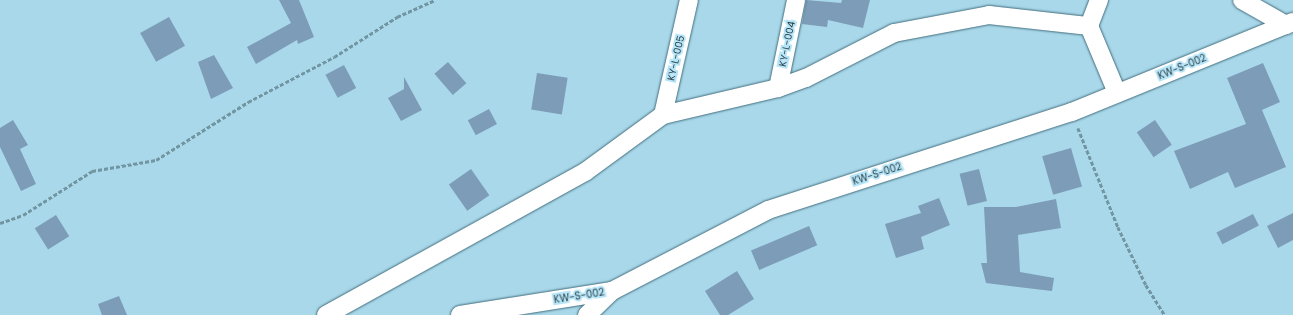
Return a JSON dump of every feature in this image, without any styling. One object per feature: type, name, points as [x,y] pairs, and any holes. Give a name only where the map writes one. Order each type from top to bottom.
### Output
[{"type":"street","name":"KY-L-005","points":[[662,115],[689,0]]},
{"type":"street","name":"KY-L-004","points":[[778,88],[796,0]]},
{"type":"street","points":[[1099,0],[1088,26],[1117,94]]},
{"type":"street","points":[[1242,0],[1290,23]]},
{"type":"street","points":[[326,315],[585,172],[662,115],[778,88],[806,78],[894,33],[989,15],[1088,26]]},
{"type":"street","name":"KW-S-002","points":[[460,315],[612,291],[768,210],[1072,112],[1290,23]]},
{"type":"street","points":[[587,315],[612,291]]},
{"type":"path","points":[[0,223],[23,215],[92,171],[156,160],[248,102],[334,58],[397,17],[435,0]]},
{"type":"path","points":[[1072,112],[1118,227],[1146,285],[1165,315]]},
{"type":"building","points":[[279,0],[299,0],[314,37],[298,44],[297,40],[256,64],[247,47],[291,23]]},
{"type":"building","points":[[806,0],[841,3],[842,0],[870,0],[863,28],[828,20],[827,27],[802,24]]},
{"type":"building","points":[[169,17],[185,46],[156,62],[140,33]]},
{"type":"building","points":[[214,55],[233,88],[211,99],[198,62]]},
{"type":"building","points":[[448,62],[466,83],[453,95],[434,74]]},
{"type":"building","points":[[1263,63],[1280,102],[1262,110],[1286,167],[1235,188],[1228,172],[1190,189],[1174,151],[1246,124],[1227,78]]},
{"type":"building","points":[[344,65],[356,88],[338,98],[325,75]]},
{"type":"building","points":[[537,73],[568,78],[562,114],[531,110]]},
{"type":"building","points":[[404,77],[422,110],[401,121],[388,98],[404,89]]},
{"type":"building","points":[[489,109],[497,124],[476,135],[468,120]]},
{"type":"building","points":[[13,120],[28,145],[20,149],[36,184],[21,191],[0,147],[0,128]]},
{"type":"building","points":[[1155,120],[1172,145],[1154,157],[1137,132]]},
{"type":"building","points":[[1071,148],[1082,186],[1053,195],[1042,156]]},
{"type":"building","points":[[471,169],[489,195],[467,211],[449,184]]},
{"type":"building","points":[[979,169],[987,201],[968,206],[960,174]]},
{"type":"building","points":[[939,198],[950,225],[921,237],[924,249],[896,258],[885,224],[921,213],[918,206]]},
{"type":"building","points":[[1056,199],[1061,228],[1018,235],[1020,272],[1054,278],[1052,291],[986,283],[981,263],[987,263],[984,207],[1016,207]]},
{"type":"building","points":[[1293,213],[1293,240],[1278,248],[1267,226]]},
{"type":"building","points":[[1253,214],[1259,226],[1222,244],[1216,233]]},
{"type":"building","points":[[56,215],[69,236],[48,249],[35,228]]},
{"type":"building","points":[[809,226],[817,245],[759,270],[751,251]]},
{"type":"building","points":[[737,271],[754,299],[728,315],[720,315],[705,291]]},
{"type":"building","points":[[119,296],[127,315],[102,315],[98,304]]}]
